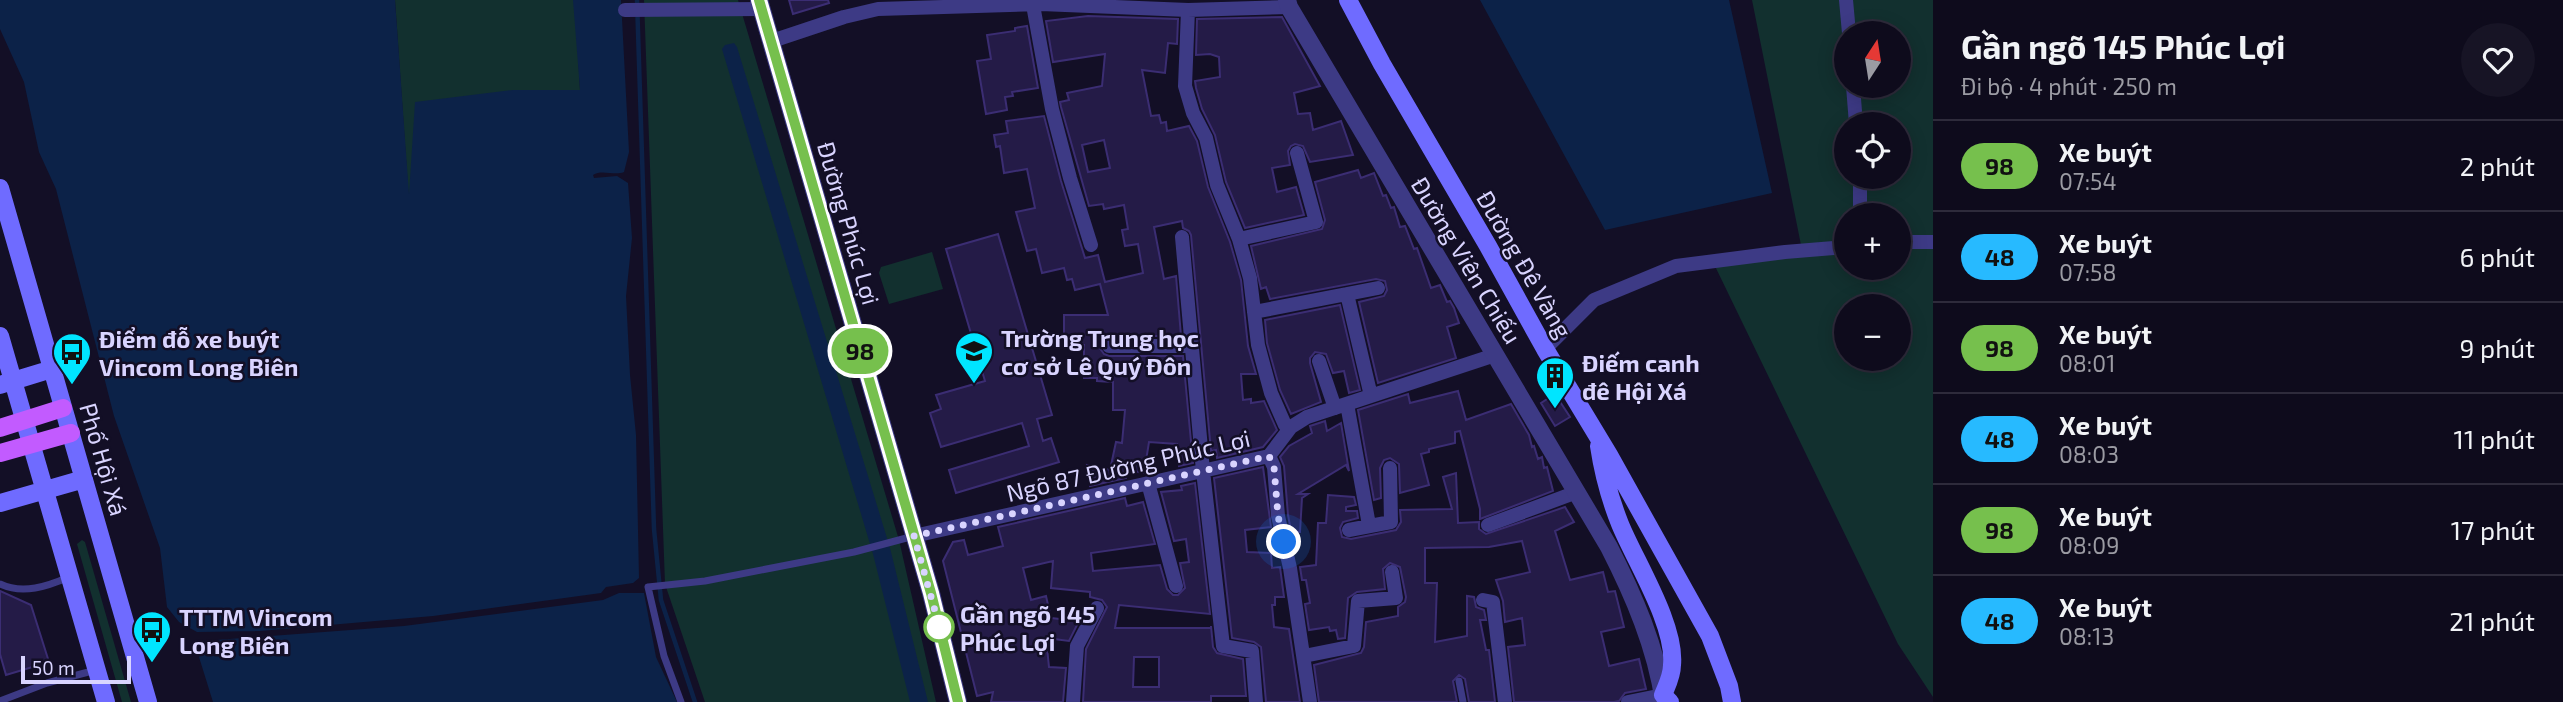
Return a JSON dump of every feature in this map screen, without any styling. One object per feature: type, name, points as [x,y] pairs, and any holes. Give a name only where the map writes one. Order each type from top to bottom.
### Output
[{"type":"main road","name":"Đường Đê Vàng","points":[[1348,0],[1382,64],[1489,246],[1545,349],[1598,436],[1710,636],[1732,702]]},
{"type":"main road","name":"Phố Hội Xá","points":[[0,188],[148,702]]},
{"type":"main road","points":[[1,344],[6,383],[24,420],[106,702]]},
{"type":"main road","points":[[6,383],[52,369]]},
{"type":"main road","points":[[0,428],[64,408]]},
{"type":"main road","points":[[0,453],[71,433]]},
{"type":"main road","points":[[1598,436],[1609,494],[1620,525],[1663,619],[1671,645],[1673,662],[1666,700]]},
{"type":"main road","points":[[0,503],[84,479]]},
{"type":"street","points":[[1846,0],[1848,21]]},
{"type":"street","points":[[772,41],[878,5],[1012,3],[1188,10],[1209,5],[1288,4]]},
{"type":"street","points":[[633,10],[760,4]]},
{"type":"street","name":"Đường Phúc Lợi","points":[[760,4],[914,536],[958,702]]},
{"type":"street","name":"Đường Viên Chiếu","points":[[1288,4],[1609,547],[1632,594],[1651,644],[1666,700]]},
{"type":"street","points":[[1033,5],[1052,109],[1091,245]]},
{"type":"street","points":[[1188,10],[1185,86],[1193,113],[1206,138],[1217,186],[1239,239],[1250,278],[1258,345],[1270,393],[1285,425],[1291,427]]},
{"type":"street","points":[[1239,239],[1316,222],[1297,153]]},
{"type":"street","points":[[1182,237],[1203,471],[1223,646],[1252,650],[1256,702]]},
{"type":"street","points":[[1911,242],[1933,242]]},
{"type":"street","points":[[1545,349],[1594,300],[1676,267],[1834,248]]},
{"type":"street","points":[[1254,312],[1378,288]]},
{"type":"street","points":[[1347,294],[1371,396]]},
{"type":"street","points":[[1109,346],[1192,346]]},
{"type":"street","name":"Ngõ 87 Đường Phúc Lợi","points":[[914,536],[1269,456],[1291,427],[1307,417],[1495,355]]},
{"type":"street","points":[[1319,361],[1341,406],[1369,525]]},
{"type":"street","points":[[1269,456],[1274,467],[1278,516],[1290,568],[1310,702]]},
{"type":"street","points":[[1349,530],[1391,522],[1390,468]]},
{"type":"street","points":[[1148,484],[1176,586]]},
{"type":"street","points":[[1488,525],[1577,492]]},
{"type":"street","points":[[1304,656],[1354,646],[1358,601],[1396,598],[1392,572]]},
{"type":"street","points":[[1483,600],[1493,603],[1505,702]]},
{"type":"street","points":[[1073,702],[1077,646],[1097,608]]},
{"type":"street","points":[[1628,702],[1666,700]]},
{"type":"lane","points":[[681,702],[664,656],[648,587],[705,581],[854,552],[914,536]]},
{"type":"lane","points":[[0,584],[26,589],[48,586],[69,577]]},
{"type":"lane","points":[[0,701],[47,683],[96,670]]},
{"type":"lane","points":[[1460,681],[1463,702]]},
{"type":"green space","points":[[395,0],[575,0],[580,90],[409,202]]},
{"type":"green space","points":[[644,0],[738,0],[899,540],[936,702],[705,702],[665,584]]},
{"type":"green space","points":[[1752,0],[1933,0],[1933,697],[1898,644],[1713,262],[1802,250]]},
{"type":"green space","points":[[932,252],[943,289],[889,304],[879,273],[881,267]]},
{"type":"green space","points":[[82,540],[85,542],[131,702],[122,702],[77,544]]},
{"type":"water","points":[[0,0],[395,0],[409,194],[415,102],[513,90],[580,90],[573,0],[621,0],[629,152],[624,172],[593,175],[594,178],[617,176],[628,183],[632,238],[626,296],[636,435],[639,578],[633,583],[606,587],[601,593],[433,616],[260,631],[197,632],[179,622],[167,607],[160,548],[114,416],[56,189],[39,152],[24,82],[0,29]]},
{"type":"water","points":[[1480,0],[1729,0],[1772,193],[1605,230]]},
{"type":"water","points":[[734,43],[890,548],[928,702],[910,702],[873,554],[722,49],[725,45]]},
{"type":"water","points":[[619,593],[644,593],[656,657],[677,702],[213,702],[199,657],[203,641],[404,626],[603,600]]},
{"type":"building","points":[[789,0],[828,0],[829,3],[793,14]]},
{"type":"building","points":[[1088,16],[1178,19],[1177,44],[1168,43],[1165,73],[1142,70],[1151,116],[1159,115],[1161,123],[1166,122],[1167,131],[1189,126],[1197,141],[1208,187],[1230,242],[1241,280],[1248,346],[1256,374],[1241,374],[1243,400],[1251,399],[1251,403],[1264,401],[1277,430],[1263,447],[1217,458],[1216,450],[1211,451],[1191,235],[1183,228],[1182,221],[1154,227],[1164,279],[1176,276],[1181,336],[1109,336],[1101,341],[1099,347],[1109,356],[1183,356],[1193,463],[1179,466],[1177,444],[1149,442],[1144,473],[1127,470],[1126,478],[1090,486],[1087,465],[1110,470],[1116,442],[1122,443],[1125,410],[1113,410],[1113,382],[1084,378],[1084,345],[1064,345],[1064,315],[1108,315],[1100,284],[1075,290],[1072,279],[1067,280],[1064,268],[1042,273],[1036,249],[1027,251],[1016,212],[1035,208],[1027,169],[1004,173],[1000,146],[996,147],[994,135],[1008,133],[1006,121],[1044,116],[1085,258],[1098,255],[1105,282],[1143,273],[1138,244],[1125,246],[1122,230],[1128,229],[1124,205],[1104,209],[1103,204],[1089,206],[1060,102],[1069,100],[1067,93],[1102,86],[1105,54],[1053,62],[1046,21]],"holes":[[[1104,140],[1110,168],[1088,172],[1082,145]]]},
{"type":"building","points":[[1282,17],[1320,86],[1294,93],[1298,114],[1310,113],[1313,130],[1341,121],[1353,155],[1310,162],[1303,146],[1291,146],[1288,151],[1290,165],[1272,168],[1277,192],[1296,187],[1304,215],[1245,228],[1226,182],[1215,135],[1202,109],[1196,88],[1195,81],[1220,77],[1219,57],[1210,54],[1196,55],[1197,19]]},
{"type":"building","points":[[1027,26],[1038,88],[1012,92],[1013,96],[1005,97],[1007,110],[986,114],[977,61],[991,59],[987,35],[1015,31],[1015,28]]},
{"type":"building","points":[[1358,170],[1361,178],[1374,173],[1383,196],[1386,195],[1391,208],[1394,207],[1400,227],[1405,226],[1414,249],[1417,248],[1431,288],[1440,285],[1447,302],[1450,301],[1454,308],[1459,323],[1447,327],[1456,358],[1378,383],[1359,302],[1384,296],[1387,290],[1385,281],[1376,279],[1270,299],[1266,287],[1261,289],[1251,246],[1322,229],[1325,220],[1315,182]]},
{"type":"building","points":[[998,234],[1052,415],[1037,419],[1043,441],[1051,438],[1059,462],[956,493],[949,470],[1029,446],[1022,423],[941,447],[930,413],[941,409],[936,395],[985,381],[946,249]]},
{"type":"building","points":[[1340,305],[1360,390],[1349,393],[1344,371],[1333,373],[1326,354],[1315,352],[1310,363],[1321,402],[1291,414],[1280,390],[1267,343],[1265,320]]},
{"type":"building","points":[[1458,391],[1466,420],[1511,404],[1529,435],[1538,459],[1542,457],[1544,468],[1547,467],[1553,491],[1480,519],[1480,509],[1460,431],[1455,432],[1455,443],[1429,449],[1429,452],[1421,454],[1429,485],[1400,493],[1399,464],[1390,458],[1384,460],[1380,468],[1381,498],[1374,500],[1358,410],[1408,394],[1410,403]]},
{"type":"building","name":"Điếm canh đê Hội Xá","points":[[1555,394],[1570,417],[1555,426],[1541,403]]},
{"type":"building","points":[[1325,421],[1327,431],[1341,423],[1349,471],[1346,465],[1298,494],[1308,494],[1302,498],[1300,532],[1291,531],[1284,466],[1280,457],[1289,446],[1312,433],[1310,426]]},
{"type":"building","points":[[1263,467],[1271,527],[1245,530],[1247,552],[1271,553],[1272,568],[1280,567],[1284,597],[1275,597],[1275,605],[1272,605],[1274,627],[1289,629],[1300,702],[1266,702],[1261,647],[1254,642],[1232,638],[1214,478]]},
{"type":"building","points":[[1456,473],[1458,523],[1479,522],[1479,529],[1486,534],[1565,507],[1574,522],[1555,531],[1570,580],[1603,572],[1608,592],[1615,591],[1624,627],[1601,632],[1609,666],[1639,659],[1646,689],[1625,693],[1619,701],[1614,702],[1514,702],[1508,647],[1525,645],[1522,618],[1505,622],[1503,601],[1496,580],[1530,572],[1522,541],[1489,547],[1425,548],[1425,583],[1437,583],[1435,642],[1467,636],[1467,596],[1474,597],[1476,607],[1484,610],[1486,620],[1480,620],[1486,650],[1489,650],[1495,702],[1469,702],[1465,679],[1459,675],[1453,681],[1457,702],[1319,702],[1314,665],[1361,653],[1366,622],[1398,616],[1398,607],[1405,602],[1406,597],[1400,567],[1390,563],[1383,569],[1385,589],[1357,592],[1348,598],[1345,638],[1338,639],[1336,630],[1330,631],[1329,627],[1309,630],[1305,604],[1310,603],[1306,580],[1302,580],[1300,567],[1316,565],[1318,523],[1326,523],[1328,495],[1354,497],[1356,505],[1346,507],[1346,511],[1357,511],[1358,518],[1343,522],[1340,528],[1342,537],[1351,539],[1396,530],[1401,522],[1400,510],[1452,509],[1443,477]]},
{"type":"building","points":[[1195,483],[1210,614],[1119,605],[1115,628],[1211,626],[1213,647],[1217,653],[1243,659],[1246,696],[1211,696],[1211,702],[1083,702],[1086,649],[1107,607],[1102,600],[1090,597],[1090,592],[1051,588],[1053,561],[1023,568],[1031,600],[1046,596],[1051,618],[1079,621],[1069,641],[1046,638],[1049,667],[1066,668],[1063,702],[991,702],[993,692],[977,696],[943,561],[953,542],[964,540],[968,555],[1003,546],[998,527],[1125,498],[1127,506],[1143,502],[1155,544],[1091,553],[1093,571],[1160,565],[1167,589],[1173,595],[1178,595],[1185,588],[1180,563],[1189,562],[1186,539],[1174,541],[1161,492],[1182,490],[1181,486]],"holes":[[[1134,657],[1159,657],[1159,687],[1133,687]]]},
{"type":"building","points":[[0,591],[31,605],[49,662],[6,675],[0,654]]},
{"type":"waterway","points":[[637,0],[654,529],[661,600],[695,702]]},
{"type":"bus line","name":"98","points":[[759,0],[931,593],[958,702]]},
{"type":"place","name":"Trường Trung học cơ sở Lê Quý Đôn","points":[[974,385]]},
{"type":"place","name":"Điểm đỗ xe buýt Vincom Long Biên","points":[[72,386]]},
{"type":"place","name":"Điếm canh đê Hội Xá","points":[[1555,410]]},
{"type":"place","name":"Gần ngõ 145 Phúc Lợi","points":[[939,627]]},
{"type":"place","name":"TTTM Vincom Long Biên","points":[[152,664]]},
{"type":"route","points":[[939,627],[942,636],[914,536],[1269,456],[1274,467],[1278,516],[1284,542]]}]
